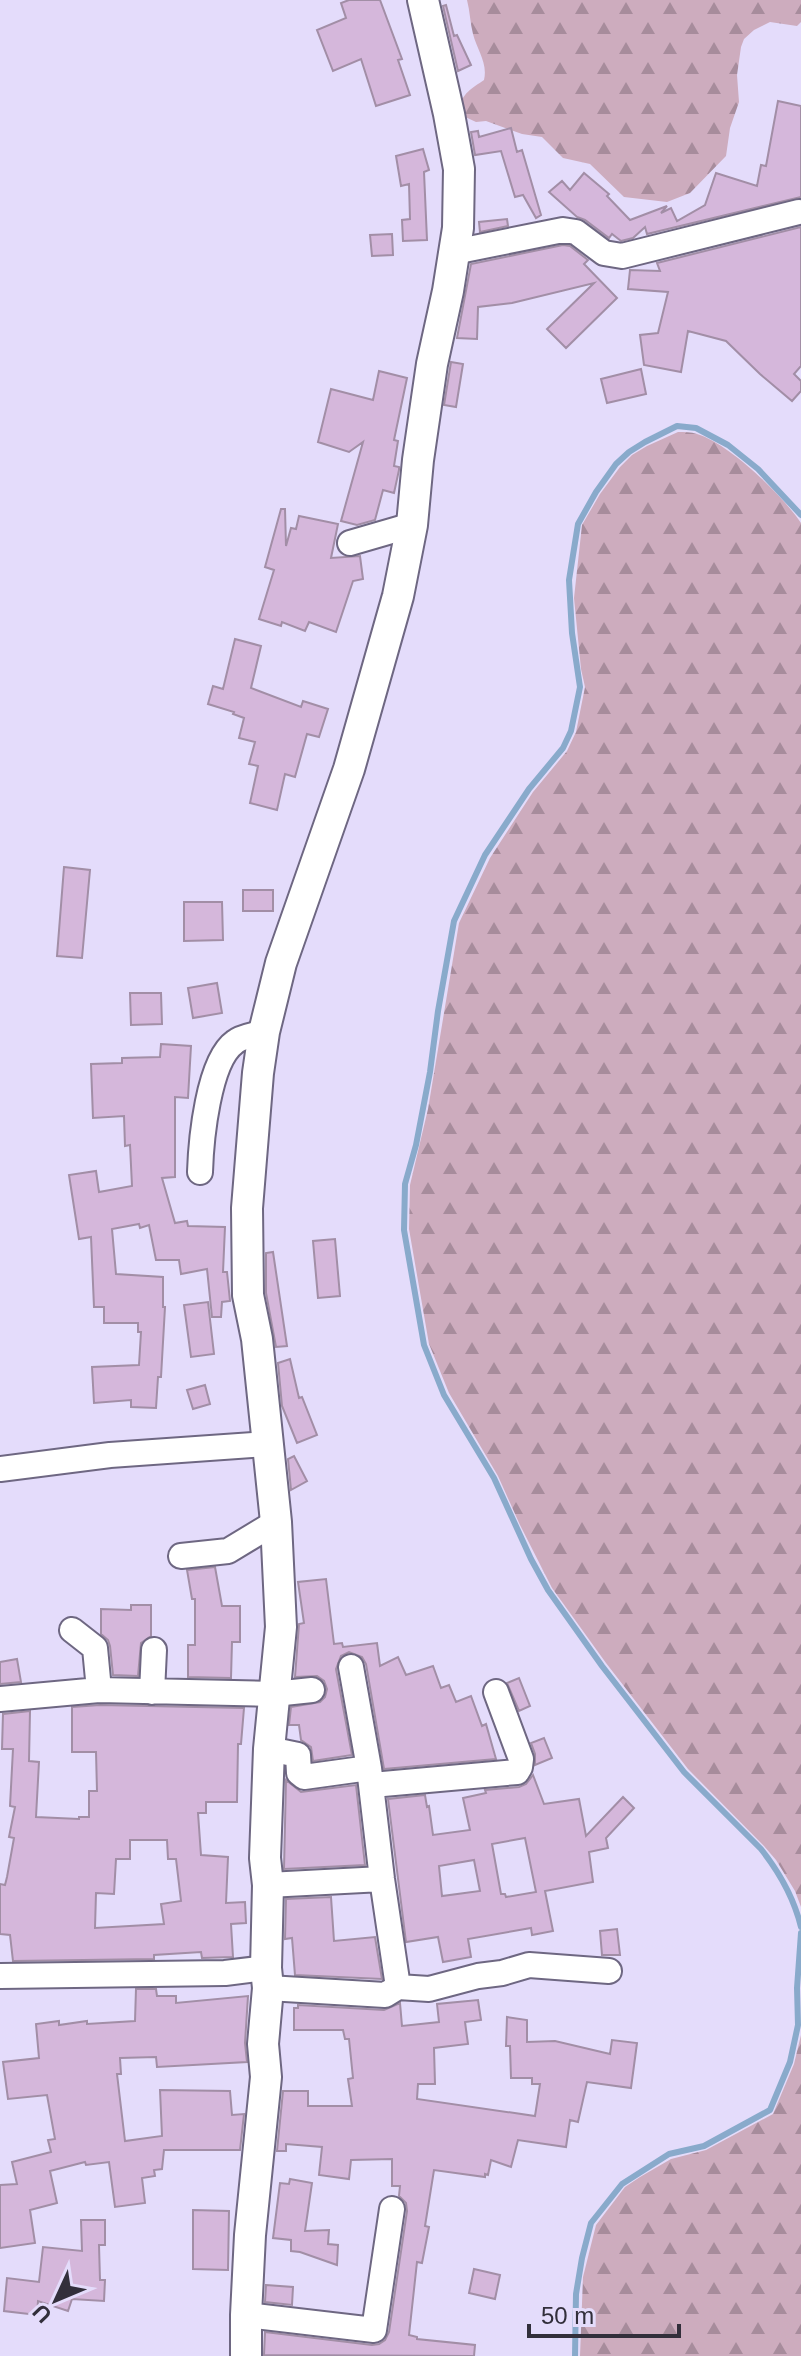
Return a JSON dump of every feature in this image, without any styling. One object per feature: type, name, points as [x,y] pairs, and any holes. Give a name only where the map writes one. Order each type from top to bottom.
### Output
[{"type":"street","points":[[246,2356],[250,2235],[266,2077],[263,2044],[268,1885],[265,1858],[269,1749],[281,1627],[276,1522],[257,1339],[248,1295],[247,1208],[264,1032],[281,963],[349,769],[398,596],[412,525],[432,364],[454,252],[459,214],[459,169],[423,0]]},
{"type":"street","points":[[454,252],[563,230],[576,232],[604,253],[622,256],[799,212]]},
{"type":"street","points":[[350,543],[412,525]]},
{"type":"street","points":[[200,1172],[203,1118],[224,1056],[236,1041],[264,1032]]},
{"type":"street","points":[[0,1469],[110,1455],[266,1444]]},
{"type":"street","points":[[181,1556],[228,1551],[276,1522]]},
{"type":"street","points":[[72,1630],[95,1648],[99,1690]]},
{"type":"street","points":[[152,1692],[154,1650]]},
{"type":"street","points":[[351,1667],[370,1777],[398,1987]]},
{"type":"street","points":[[0,1699],[99,1690],[274,1694],[312,1690]]},
{"type":"street","points":[[269,1749],[298,1755],[299,1773],[304,1777],[517,1772],[521,1759],[496,1692]]},
{"type":"street","points":[[268,1885],[382,1879]]},
{"type":"street","points":[[0,1976],[225,1973],[380,1995],[398,1987],[429,1989],[529,1965],[609,1971]]},
{"type":"street","points":[[246,2315],[374,2330],[392,2209]]},
{"type":"green space","points":[[467,0],[801,0],[801,22],[797,26],[770,22],[744,39],[737,75],[739,102],[730,128],[726,156],[690,193],[667,202],[624,197],[590,164],[563,158],[542,137],[522,134],[486,121],[476,122],[461,115],[463,98],[484,80],[485,74]]},
{"type":"green space","points":[[678,432],[695,433],[739,459],[768,485],[801,523],[801,1907],[776,1860],[688,1769],[552,1588],[498,1476],[449,1393],[429,1344],[409,1229],[410,1185],[428,1109],[459,923],[490,858],[533,792],[567,751],[576,732],[585,687],[574,598],[582,525],[600,494],[632,455]]},
{"type":"green space","points":[[801,2035],[801,2356],[580,2356],[583,2277],[596,2225],[625,2187],[640,2177],[671,2159],[706,2150],[773,2114],[794,2064]]},
{"type":"building","points":[[380,0],[402,59],[398,60],[410,95],[376,106],[361,59],[333,71],[317,30],[346,18],[341,3]]},
{"type":"building","points":[[446,5],[454,36],[457,35],[471,65],[458,71],[443,6]]},
{"type":"building","points":[[778,101],[801,106],[801,197],[647,234],[645,227],[633,238],[621,241],[612,234],[609,238],[577,217],[549,192],[562,181],[570,190],[584,173],[609,194],[607,196],[630,220],[667,206],[661,213],[671,208],[677,221],[705,205],[716,173],[757,186],[761,165],[766,166]]},
{"type":"building","points":[[511,128],[517,152],[522,150],[541,215],[536,218],[523,195],[515,197],[501,151],[475,155],[471,132],[478,131],[479,137]]},
{"type":"building","points":[[423,149],[429,170],[424,172],[427,240],[403,241],[402,220],[410,219],[409,184],[401,186],[396,156]]},
{"type":"building","points":[[507,219],[508,226],[480,232],[479,222]]},
{"type":"building","points":[[801,227],[801,366],[794,374],[801,381],[801,391],[792,401],[726,341],[688,331],[681,372],[644,365],[640,335],[658,333],[668,292],[628,289],[630,270],[660,271],[657,263]]},
{"type":"building","points":[[392,234],[393,255],[372,256],[370,235]]},
{"type":"building","points":[[570,246],[588,260],[584,264],[617,298],[566,348],[547,329],[594,283],[512,303],[478,307],[477,339],[457,338],[471,264]]},
{"type":"building","points":[[451,362],[463,364],[456,407],[444,405]]},
{"type":"building","points":[[641,369],[646,394],[607,403],[601,379]]},
{"type":"building","points":[[379,371],[407,378],[394,440],[398,441],[394,466],[399,470],[394,493],[383,490],[375,520],[357,525],[341,521],[363,442],[349,452],[318,442],[331,389],[373,400]]},
{"type":"building","points":[[281,509],[285,509],[286,546],[291,528],[296,529],[299,516],[338,524],[331,558],[360,556],[363,579],[353,581],[336,632],[309,622],[305,631],[282,622],[281,626],[259,619],[274,570],[265,567]]},
{"type":"building","points":[[235,639],[261,646],[251,688],[301,707],[303,701],[328,709],[319,737],[307,734],[295,777],[285,774],[277,810],[250,803],[258,766],[249,764],[255,742],[239,738],[244,718],[208,704],[213,686],[223,689]]},
{"type":"building","points":[[64,867],[90,870],[82,958],[57,956]]},
{"type":"building","points":[[243,890],[273,890],[273,911],[243,911]]},
{"type":"building","points":[[184,902],[222,902],[223,940],[184,941]]},
{"type":"building","points":[[217,983],[222,1013],[193,1018],[188,988]]},
{"type":"building","points":[[130,993],[161,993],[162,1024],[131,1025]]},
{"type":"building","points":[[161,1044],[191,1046],[188,1098],[175,1097],[175,1177],[162,1178],[175,1223],[187,1221],[188,1226],[225,1227],[223,1272],[227,1272],[230,1301],[222,1302],[221,1317],[212,1317],[207,1269],[181,1274],[179,1260],[156,1260],[149,1225],[112,1229],[116,1274],[163,1277],[165,1307],[161,1377],[158,1377],[156,1408],[131,1407],[131,1400],[94,1403],[92,1367],[139,1365],[141,1332],[138,1332],[138,1323],[104,1323],[104,1307],[94,1307],[91,1237],[79,1239],[69,1175],[96,1171],[99,1192],[132,1186],[130,1145],[125,1146],[124,1116],[93,1118],[91,1064],[122,1063],[122,1058],[160,1057]]},
{"type":"building","points":[[335,1239],[340,1296],[318,1298],[313,1241]]},
{"type":"building","points":[[273,1252],[287,1346],[276,1347],[266,1293],[266,1253]]},
{"type":"building","points":[[208,1302],[214,1354],[191,1357],[184,1305]]},
{"type":"building","points":[[290,1359],[299,1398],[302,1397],[317,1435],[297,1443],[282,1406],[278,1363]]},
{"type":"building","points":[[205,1385],[210,1404],[193,1409],[187,1390]]},
{"type":"building","points":[[294,1456],[307,1481],[291,1490],[288,1459]]},
{"type":"building","points":[[215,1567],[222,1606],[240,1606],[240,1642],[232,1642],[231,1678],[188,1677],[188,1645],[195,1645],[195,1599],[192,1599],[187,1570]]},
{"type":"building","points":[[326,1579],[334,1644],[342,1643],[343,1647],[377,1643],[380,1666],[398,1657],[406,1675],[433,1666],[441,1688],[449,1685],[456,1702],[471,1696],[482,1726],[486,1724],[496,1759],[384,1769],[366,1664],[362,1657],[349,1652],[341,1656],[336,1669],[352,1755],[313,1761],[311,1747],[301,1740],[299,1725],[289,1725],[291,1707],[320,1702],[327,1689],[324,1681],[317,1676],[295,1677],[299,1624],[304,1623],[298,1582]]},
{"type":"building","points":[[131,1605],[151,1605],[151,1636],[141,1643],[138,1676],[113,1675],[110,1646],[101,1634],[101,1609],[131,1610]]},
{"type":"building","points":[[17,1659],[21,1682],[0,1684],[0,1662]]},
{"type":"building","points":[[519,1678],[530,1706],[519,1711],[507,1683]]},
{"type":"building","points":[[72,1707],[244,1708],[241,1744],[238,1744],[237,1802],[206,1802],[206,1813],[198,1813],[201,1855],[228,1857],[226,1903],[245,1902],[246,1923],[231,1924],[233,1957],[202,1958],[201,1952],[154,1955],[154,1959],[13,1961],[10,1935],[0,1934],[0,1884],[5,1885],[7,1877],[14,1838],[9,1837],[15,1807],[10,1806],[13,1749],[2,1749],[3,1714],[30,1711],[29,1761],[39,1762],[36,1817],[79,1819],[89,1817],[89,1791],[97,1791],[96,1752],[72,1752]],"holes":[[[130,1840],[167,1840],[168,1859],[176,1859],[181,1901],[161,1904],[164,1924],[95,1928],[96,1893],[114,1894],[116,1859],[130,1859]]]},
{"type":"building","points":[[544,1738],[552,1758],[535,1765],[531,1743]]},
{"type":"building","points":[[533,1775],[544,1804],[579,1799],[586,1836],[623,1797],[634,1808],[606,1838],[608,1848],[589,1852],[593,1882],[545,1891],[553,1931],[532,1935],[531,1928],[468,1939],[471,1957],[443,1962],[438,1937],[406,1942],[388,1799],[425,1795],[433,1835],[470,1830],[463,1798],[486,1793],[485,1790],[526,1784]],"holes":[[[525,1838],[536,1892],[506,1897],[501,1894],[492,1844]],[[474,1860],[480,1891],[442,1896],[439,1866]]]},
{"type":"building","points":[[286,1780],[301,1792],[356,1785],[365,1865],[284,1869]]},
{"type":"building","points":[[331,1897],[334,1941],[375,1937],[382,1979],[295,1975],[292,1938],[285,1939],[286,1899]]},
{"type":"building","points":[[617,1929],[620,1955],[602,1955],[600,1931]]},
{"type":"building","points":[[136,1989],[156,1989],[157,1996],[176,1996],[176,2003],[248,1996],[247,2062],[157,2067],[156,2057],[120,2058],[121,2074],[117,2074],[125,2141],[162,2136],[160,2090],[230,2091],[232,2115],[244,2114],[240,2150],[164,2150],[162,2169],[154,2170],[155,2176],[142,2178],[145,2203],[115,2207],[109,2162],[86,2165],[85,2162],[50,2171],[57,2203],[30,2210],[35,2243],[0,2248],[0,2185],[17,2184],[12,2162],[51,2152],[48,2140],[55,2139],[47,2095],[8,2099],[3,2062],[39,2058],[36,2024],[135,2021]]},
{"type":"building","points":[[478,2000],[481,2020],[465,2022],[468,2044],[434,2048],[435,2084],[418,2084],[417,2099],[535,2116],[540,2084],[532,2084],[532,2078],[511,2078],[510,2046],[506,2046],[507,2017],[527,2020],[527,2042],[555,2041],[610,2054],[612,2040],[637,2043],[631,2088],[587,2082],[578,2122],[570,2120],[566,2147],[518,2140],[511,2167],[491,2160],[485,2177],[434,2170],[425,2226],[429,2227],[422,2263],[417,2262],[409,2335],[417,2339],[475,2345],[474,2356],[264,2355],[265,2332],[372,2345],[385,2340],[389,2332],[407,2211],[406,2203],[399,2196],[400,2186],[392,2186],[392,2159],[351,2160],[349,2179],[319,2175],[322,2147],[286,2144],[286,2151],[277,2151],[283,2091],[308,2091],[308,2106],[352,2106],[348,2079],[353,2078],[349,2039],[345,2039],[343,2030],[294,2030],[294,2008],[298,2005],[384,2010],[400,2003],[402,2026],[439,2022],[437,2004]]},
{"type":"building","points":[[290,2179],[312,2183],[305,2231],[329,2230],[328,2244],[338,2245],[337,2265],[291,2251],[291,2240],[273,2238],[280,2183],[289,2184]]},
{"type":"building","points":[[193,2210],[229,2211],[228,2270],[193,2269]]},
{"type":"building","points":[[81,2220],[105,2220],[105,2245],[99,2245],[100,2280],[105,2280],[104,2301],[72,2299],[68,2311],[38,2301],[37,2315],[4,2311],[7,2278],[39,2282],[43,2247],[82,2251]]},
{"type":"building","points":[[474,2269],[500,2275],[495,2299],[469,2293]]},
{"type":"building","points":[[266,2285],[293,2287],[292,2305],[265,2302]]},
{"type":"waterway","points":[[801,515],[758,469],[728,445],[696,428],[677,426],[645,442],[616,464],[578,524],[569,580],[572,633],[580,687],[571,731],[563,748],[529,789],[485,855],[454,921],[430,1072],[405,1184],[404,1230],[424,1345],[444,1395],[494,1478],[548,1590],[684,1772],[768,1858],[790,1896],[801,1927]]},
{"type":"waterway","points":[[575,2356],[576,2294],[591,2223],[622,2184],[669,2154],[704,2146],[770,2110],[790,2062],[798,2025],[801,1933]]}]
